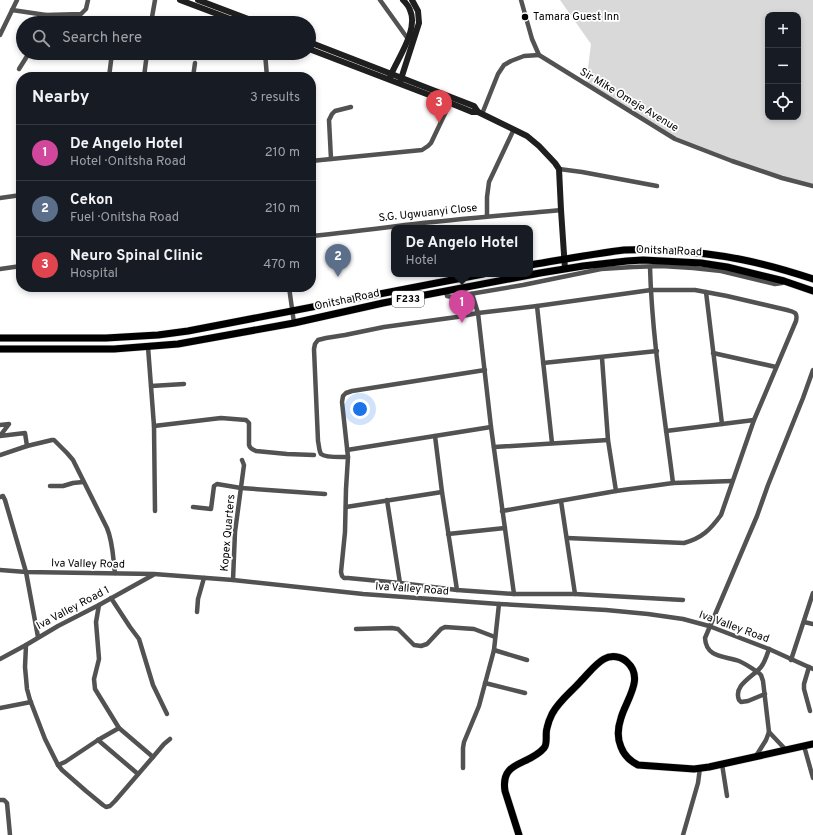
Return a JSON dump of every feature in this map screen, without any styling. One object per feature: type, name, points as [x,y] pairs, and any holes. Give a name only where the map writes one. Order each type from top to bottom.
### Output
[{"type":"main road","points":[[180,0],[235,16]]},
{"type":"main road","points":[[198,0],[231,16]]},
{"type":"main road","points":[[390,77],[408,39],[412,21],[411,11],[403,0]]},
{"type":"main road","points":[[400,81],[419,23],[418,12],[412,0]]},
{"type":"main road","points":[[316,45],[450,103],[472,112],[480,113],[527,136],[539,146],[559,169],[565,269]]},
{"type":"main road","points":[[316,51],[390,77]]},
{"type":"main road","points":[[400,81],[474,106],[480,113]]},
{"type":"main road","name":"Onitsha Road","points":[[533,264],[577,256],[624,250],[652,250],[688,252],[735,258],[757,262],[813,279]]},
{"type":"main road","name":"Onitsha Road","points":[[533,275],[583,266],[632,260],[701,263],[747,271],[784,280],[813,291]]},
{"type":"main road","name":"Onitsha Road","points":[[0,338],[106,338],[188,331],[468,277]]},
{"type":"main road","name":"Onitsha Road","points":[[0,349],[107,349],[178,344],[522,277]]},
{"type":"main road","points":[[519,835],[505,791],[505,776],[510,769],[529,760],[544,749],[546,745],[546,729],[556,707],[562,699],[596,666],[604,659],[609,657],[615,656],[626,661],[632,667],[635,676],[633,690],[621,717],[619,730],[620,744],[623,751],[629,759],[638,765],[700,768],[813,744]]},
{"type":"street","points":[[0,36],[17,0]]},
{"type":"street","points":[[12,10],[46,15],[81,14],[86,9],[88,0]]},
{"type":"street","points":[[152,16],[154,0]]},
{"type":"street","points":[[380,0],[408,39]]},
{"type":"street","points":[[480,113],[498,74],[504,65],[524,56],[539,55],[532,39],[521,0]]},
{"type":"street","name":"Sir Mike Omeje Avenue","points":[[539,55],[675,139],[740,164],[782,178],[813,186]]},
{"type":"street","points":[[19,70],[25,60]]},
{"type":"street","points":[[110,72],[111,60]]},
{"type":"street","points":[[145,72],[146,60]]},
{"type":"street","points":[[266,60],[267,72]]},
{"type":"street","points":[[194,72],[195,63]]},
{"type":"street","points":[[316,160],[422,150],[431,143],[450,103]]},
{"type":"street","points":[[331,159],[330,117],[335,111],[351,107]]},
{"type":"street","name":"S.G. Ugwuanyi Close","points":[[405,225],[487,216],[489,182],[514,129]]},
{"type":"street","points":[[559,169],[657,186]]},
{"type":"street","points":[[0,194],[0,198],[16,196]]},
{"type":"street","points":[[487,216],[561,210]]},
{"type":"street","name":"S.G. Ugwuanyi Close","points":[[316,236],[391,227]]},
{"type":"street","points":[[446,291],[447,296],[449,297],[472,294],[601,269],[660,266],[721,271],[775,284],[782,283],[784,280]]},
{"type":"street","points":[[0,269],[16,267]]},
{"type":"street","points":[[650,267],[657,351],[673,483]]},
{"type":"street","points":[[348,457],[328,457],[321,454],[320,451],[318,441],[314,349],[318,340],[384,328],[457,318],[478,313],[651,290],[695,290],[787,310],[796,314],[796,321],[754,420],[721,515],[713,526],[700,536],[684,543],[567,538]]},
{"type":"street","points":[[290,292],[294,322]]},
{"type":"street","points":[[706,292],[722,424]]},
{"type":"street","points":[[472,294],[478,313],[491,427],[514,594]]},
{"type":"street","points":[[537,306],[552,443]]},
{"type":"street","points":[[148,347],[154,426],[155,511]]},
{"type":"street","points":[[543,363],[602,358],[657,351]]},
{"type":"street","points":[[713,353],[776,367]]},
{"type":"street","points":[[602,358],[608,440],[616,491]]},
{"type":"street","points":[[485,370],[352,391],[343,396],[342,402],[348,457],[345,532],[341,572],[342,576],[344,578],[400,582],[457,590],[514,594],[575,594],[683,600]]},
{"type":"street","points":[[756,756],[769,732],[764,681],[761,675],[741,662],[716,656],[710,651],[705,642],[705,638],[757,516],[813,370]]},
{"type":"street","points":[[151,386],[184,384]]},
{"type":"street","points":[[154,426],[221,418],[246,420],[249,423],[250,448],[256,451],[314,455]]},
{"type":"street","points":[[666,431],[754,420]]},
{"type":"street","points":[[0,425],[9,424],[0,436],[24,433],[27,446]]},
{"type":"street","points":[[347,450],[491,427]]},
{"type":"street","points":[[435,436],[457,590]]},
{"type":"street","points":[[0,455],[27,446],[54,440],[70,457],[107,528],[110,535],[115,573]]},
{"type":"street","points":[[494,447],[608,440]]},
{"type":"street","name":"Kopex Quarters","points":[[233,580],[235,532],[244,465],[242,460]]},
{"type":"street","points":[[502,511],[616,491],[673,483],[732,481]]},
{"type":"street","points":[[50,486],[63,486],[83,482]]},
{"type":"street","name":"Kopex Quarters","points":[[193,506],[211,509],[214,486],[216,484],[241,488],[325,494]]},
{"type":"street","points":[[346,507],[442,492]]},
{"type":"street","points":[[0,496],[3,496],[5,500],[26,572],[38,637]]},
{"type":"street","points":[[387,500],[400,582]]},
{"type":"street","points":[[562,501],[575,594]]},
{"type":"street","points":[[448,534],[505,528]]},
{"type":"street","name":"Iva Valley Road","points":[[0,570],[26,572],[154,574],[233,580],[363,594],[499,604],[617,610],[675,618],[709,626],[769,649],[811,668]]},
{"type":"street","name":"Iva Valley Road 1","points":[[0,659],[154,574]]},
{"type":"street","points":[[197,612],[198,600],[204,578]]},
{"type":"street","points":[[791,660],[813,593]]},
{"type":"street","points":[[111,598],[139,640],[153,685],[167,714]]},
{"type":"street","points":[[463,768],[462,748],[479,706],[494,650],[499,604]]},
{"type":"street","points":[[99,605],[96,622],[99,659],[94,679],[95,689],[119,728],[152,757]]},
{"type":"street","points":[[804,622],[813,624]]},
{"type":"street","points":[[356,629],[392,628],[398,630],[414,645],[420,646],[428,644],[441,629],[445,627],[474,629],[495,637]]},
{"type":"street","points":[[26,645],[25,667],[27,689],[45,739],[58,765],[64,772],[86,792],[106,807],[110,806],[115,801],[152,757],[170,739]]},
{"type":"street","points":[[765,694],[744,702],[738,698],[738,692],[742,685],[757,672],[764,663],[769,649]]},
{"type":"street","points":[[494,650],[527,660]]},
{"type":"street","points":[[810,711],[804,684],[811,668]]},
{"type":"street","points":[[485,683],[525,693]]},
{"type":"street","points":[[0,708],[31,702]]},
{"type":"street","points":[[58,765],[119,728]]},
{"type":"street","points":[[769,732],[786,750]]},
{"type":"street","points":[[98,740],[138,774]]},
{"type":"street","points":[[804,746],[813,778]]},
{"type":"street","points":[[722,764],[727,796]]},
{"type":"street","points":[[683,835],[698,783],[700,768]]},
{"type":"street","points":[[0,800],[4,800],[7,803],[10,835]]},
{"type":"shaded area","points":[[560,0],[813,0],[813,184],[782,178],[675,139],[586,84],[591,44]]},
{"type":"place","name":"Tamara Guest Inn","points":[[525,17]]},
{"type":"place","name":"Neuro Spinal Clinic","points":[[439,123]]},
{"type":"place","name":"Cekon","points":[[338,277]]},
{"type":"place","name":"De Angelo Hotel","points":[[462,323]]}]
